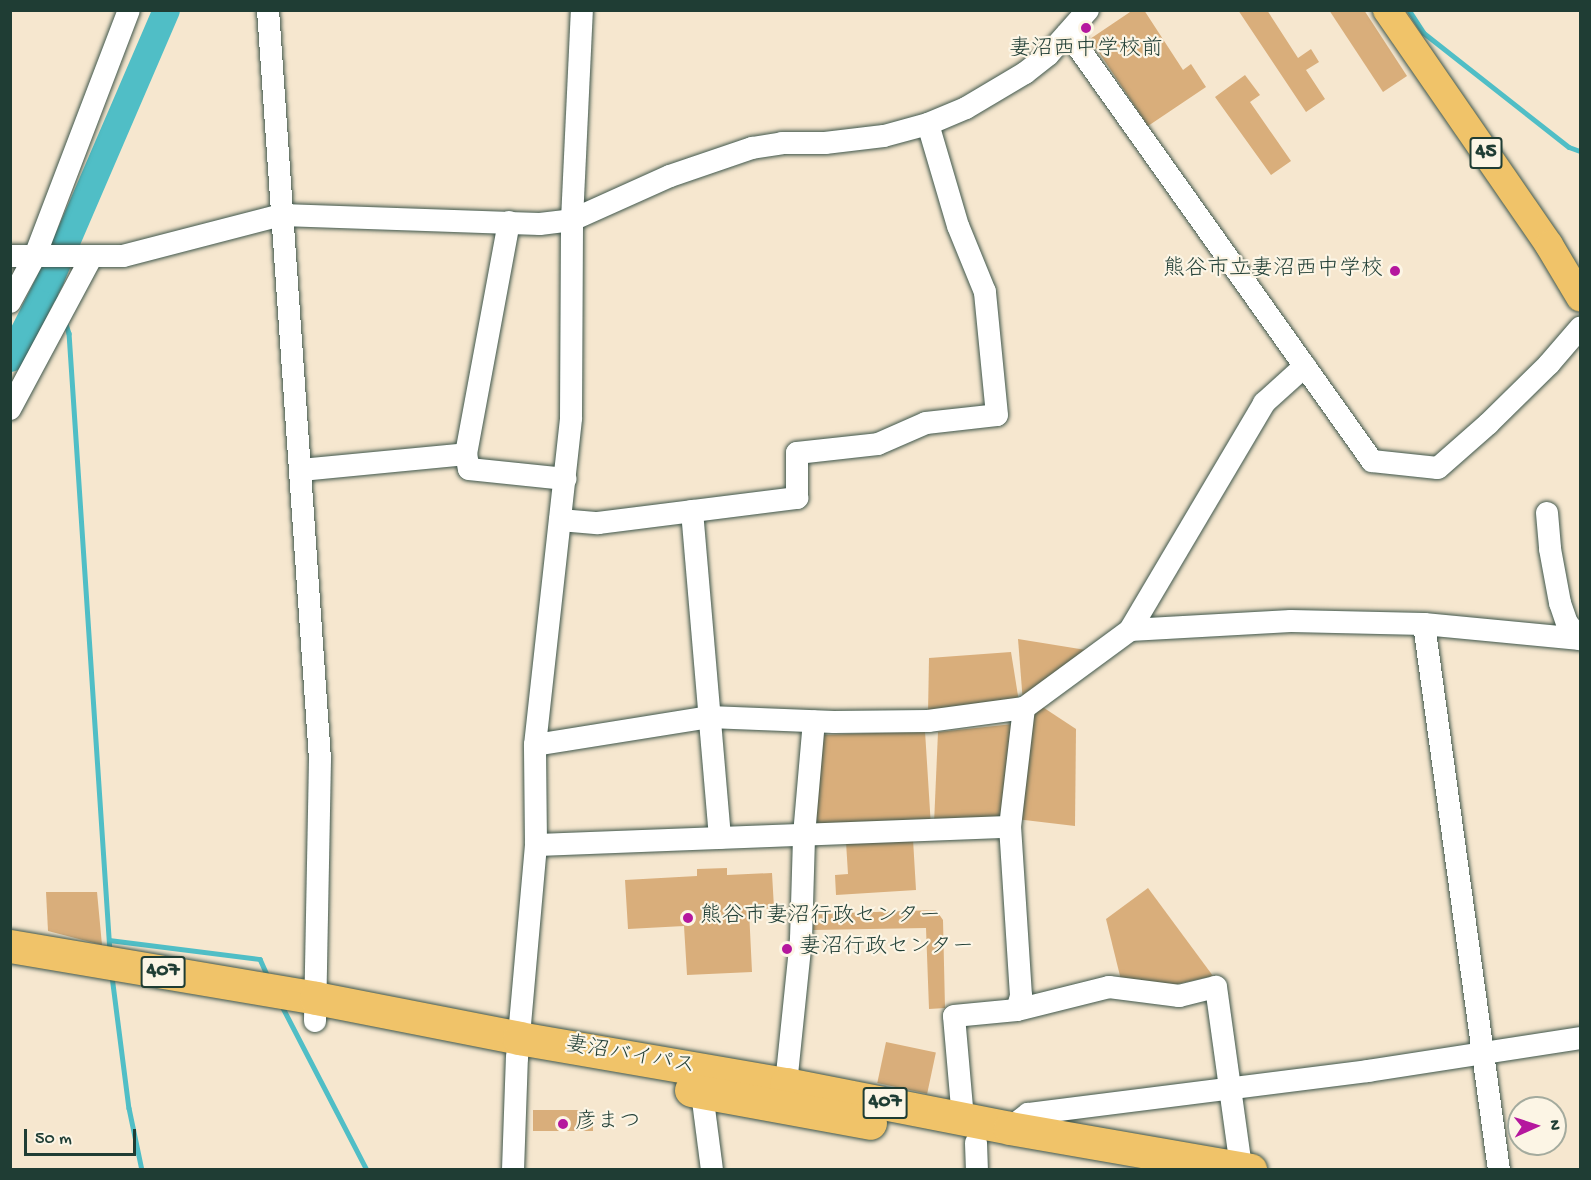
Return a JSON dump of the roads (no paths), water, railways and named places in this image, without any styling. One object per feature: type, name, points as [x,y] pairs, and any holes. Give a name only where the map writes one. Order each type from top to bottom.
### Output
[{"type":"highway","name":"妻沼バイパス","points":[[10,946],[316,1010],[518,1048],[786,1084],[972,1144],[1010,1128],[1245,1169]]},
{"type":"highway","name":"妻沼バイパス","points":[[10,969],[316,1010]]},
{"type":"highway","name":"妻沼バイパス","points":[[518,1048],[702,1093],[972,1144],[1126,1170]]},
{"type":"main road","name":"45","points":[[1387,10],[1549,245],[1581,297]]},
{"type":"street","points":[[10,302],[35,256],[129,10]]},
{"type":"street","points":[[268,10],[320,759],[316,1010]]},
{"type":"street","points":[[513,1170],[518,1048],[536,845],[535,745],[572,418],[572,220],[582,10]]},
{"type":"street","points":[[10,256],[83,258],[123,256],[282,215],[540,224],[572,220],[670,176],[752,148],[782,143],[825,143],[884,136],[928,124],[966,108],[1010,83],[1048,55],[1088,10]]},
{"type":"street","points":[[1068,33],[1372,461],[1438,468],[1488,424],[1549,364],[1581,328]]},
{"type":"street","points":[[560,520],[598,523],[797,498],[797,453],[878,444],[926,423],[997,415],[985,292],[958,226],[928,124]]},
{"type":"street","points":[[509,222],[466,454],[469,469],[565,478]]},
{"type":"street","points":[[10,409],[83,258]]},
{"type":"street","points":[[535,745],[709,717],[814,721],[928,721],[1024,708],[1130,630],[1264,403],[1305,366]]},
{"type":"street","points":[[301,470],[466,454]]},
{"type":"street","points":[[692,511],[720,838]]},
{"type":"street","points":[[1547,513],[1550,549],[1560,603],[1567,623],[1580,639]]},
{"type":"street","points":[[1130,630],[1291,621],[1424,624],[1580,639]]},
{"type":"street","points":[[1424,624],[1499,1170]]},
{"type":"street","points":[[1017,1010],[1021,996],[1010,826],[1024,708]]},
{"type":"street","points":[[786,1084],[801,939],[804,835],[814,721]]},
{"type":"street","points":[[536,845],[1010,826]]},
{"type":"street","points":[[972,1144],[954,1016],[1017,1010],[1109,987],[1179,996],[1216,987],[1228,1090],[1245,1169]]},
{"type":"street","points":[[1010,1128],[1028,1114],[1228,1090],[1581,1038]]},
{"type":"street","points":[[702,1093],[711,1170]]},
{"type":"waterway","points":[[10,358],[50,279],[166,10]]},
{"type":"waterway","points":[[1409,10],[1424,33],[1569,147],[1580,151]]},
{"type":"waterway","points":[[50,279],[58,302]]},
{"type":"waterway","points":[[65,321],[69,333],[110,952]]},
{"type":"waterway","points":[[109,940],[260,959],[268,977]]},
{"type":"waterway","points":[[112,976],[129,1108],[142,1170]]},
{"type":"waterway","points":[[282,1006],[367,1170]]},
{"type":"place","name":"妻沼西中学校前","points":[[1086,28]]},
{"type":"place","name":"熊谷市立妻沼西中学校","points":[[1395,271]]},
{"type":"place","name":"熊谷市妻沼行政センター","points":[[688,918]]},
{"type":"place","name":"妻沼行政センター","points":[[787,949]]},
{"type":"place","name":"彦まつ","points":[[563,1124]]}]
